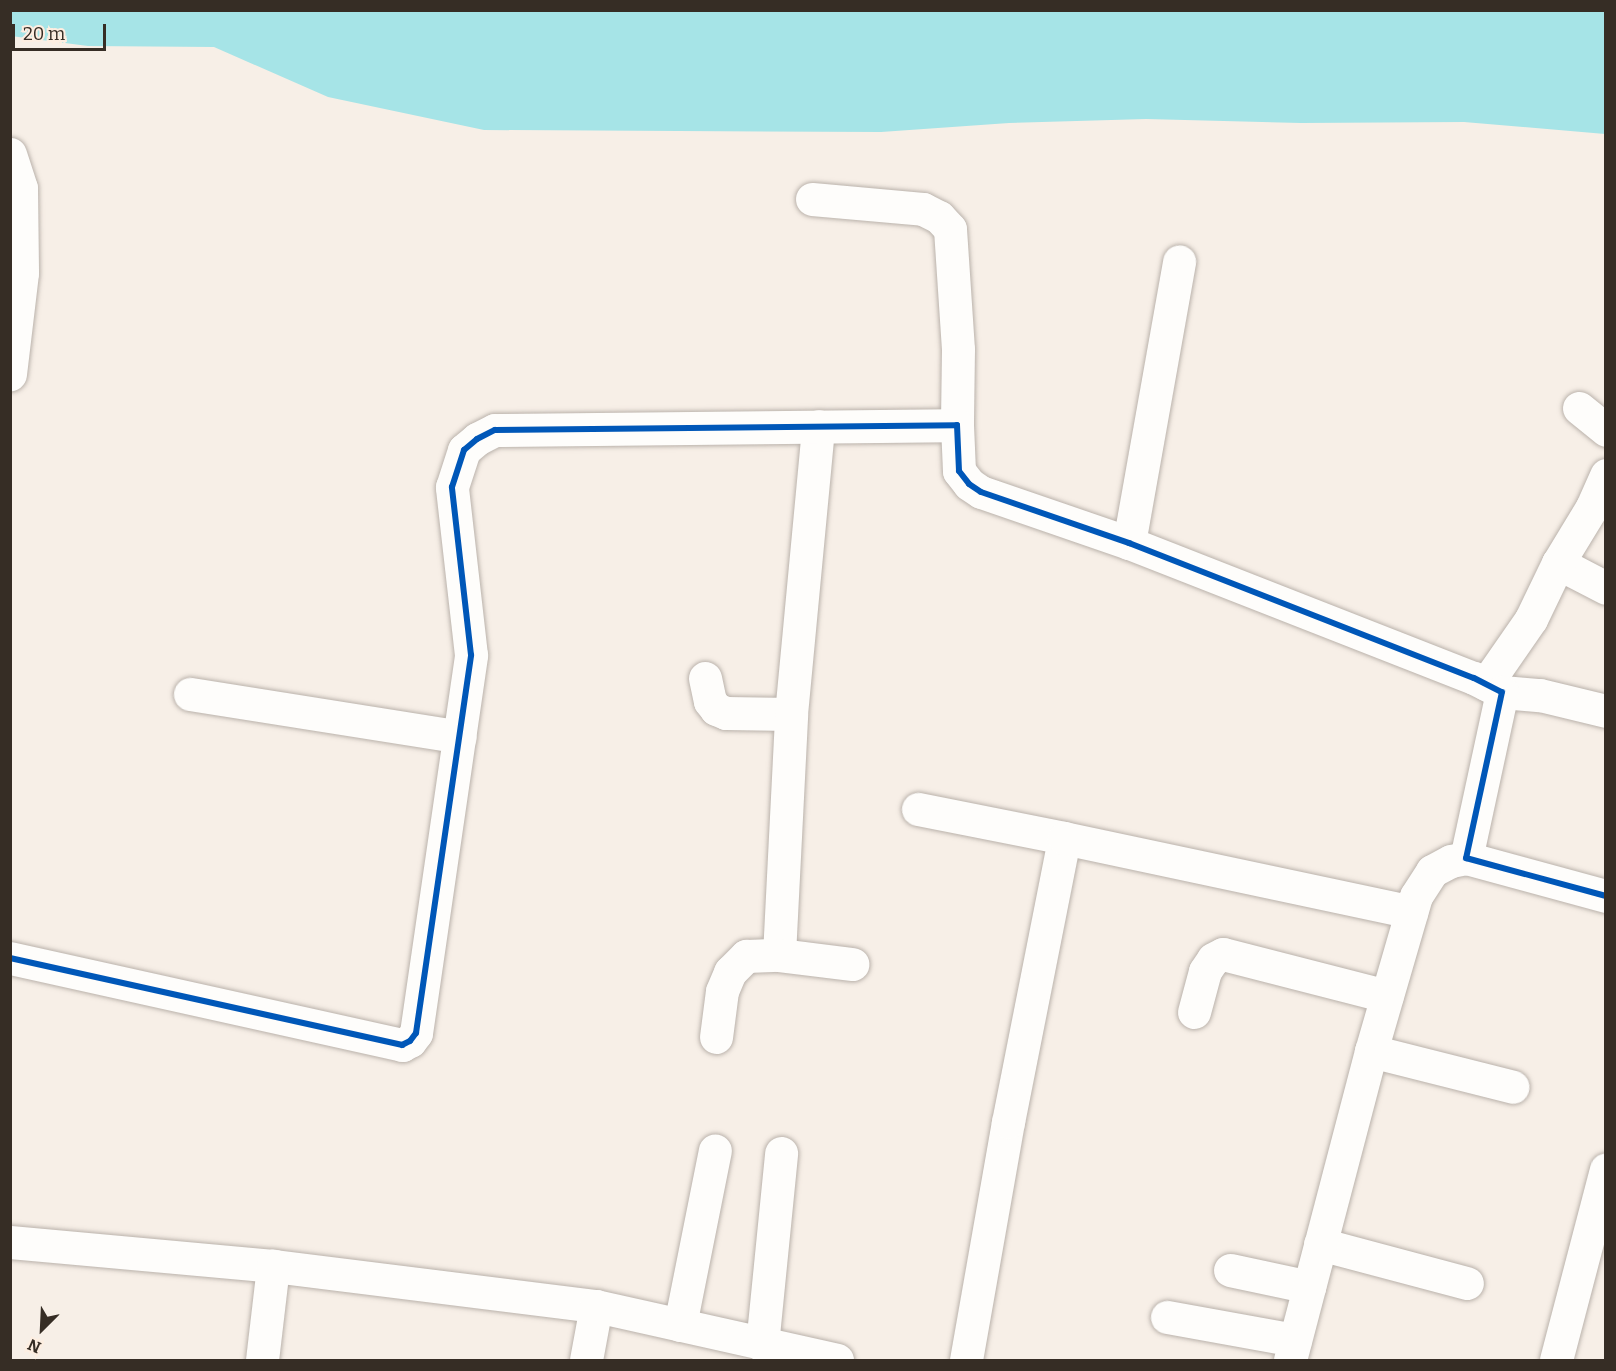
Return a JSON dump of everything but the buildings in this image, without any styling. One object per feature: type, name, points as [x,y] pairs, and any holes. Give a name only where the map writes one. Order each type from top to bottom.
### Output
[{"type":"street","points":[[10,154],[21,188],[22,273],[10,374]]},
{"type":"street","points":[[812,199],[923,209],[939,217],[950,229],[958,349],[959,471],[975,488],[1130,543],[1494,688],[1540,695],[1605,711]]},
{"type":"street","points":[[1130,543],[1179,261]]},
{"type":"street","points":[[1578,408],[1605,430]]},
{"type":"street","points":[[10,958],[402,1045],[410,1041],[416,1034],[471,655],[452,488],[464,450],[477,439],[495,430],[957,425]]},
{"type":"street","points":[[779,955],[791,714],[818,426]]},
{"type":"street","points":[[1466,858],[1494,688],[1558,563],[1592,507],[1605,475]]},
{"type":"street","points":[[1558,563],[1605,588]]},
{"type":"street","points":[[705,678],[710,701],[716,709],[726,712],[791,714]]},
{"type":"street","points":[[190,694],[460,737]]},
{"type":"street","points":[[918,809],[1411,912]]},
{"type":"street","points":[[966,1360],[1008,1122],[1064,838]]},
{"type":"street","points":[[1167,1317],[1292,1350],[1371,1051],[1411,912],[1424,880],[1432,871],[1451,861],[1466,858],[1605,896]]},
{"type":"street","points":[[1194,1012],[1205,971],[1213,959],[1223,954],[1387,996]]},
{"type":"street","points":[[716,1037],[722,992],[730,972],[747,956],[779,955],[852,964]]},
{"type":"street","points":[[1371,1051],[1513,1087]]},
{"type":"street","points":[[680,1325],[715,1150]]},
{"type":"street","points":[[762,1345],[782,1153]]},
{"type":"street","points":[[1556,1360],[1605,1169]]},
{"type":"street","points":[[10,1242],[273,1266],[596,1306],[837,1360]]},
{"type":"street","points":[[1320,1244],[1467,1283]]},
{"type":"street","points":[[261,1360],[273,1266]]},
{"type":"street","points":[[1230,1270],[1309,1287]]},
{"type":"street","points":[[586,1360],[596,1306]]},
{"type":"water","points":[[11,10],[1605,11],[1605,134],[1464,122],[1301,123],[1146,119],[1009,123],[881,132],[484,130],[328,97],[214,47],[88,46],[11,36]]},
{"type":"cycle path","points":[[10,958],[402,1045],[410,1041],[416,1033],[471,655],[452,487],[464,450],[477,439],[495,430],[957,425],[959,471],[969,484],[981,492],[1129,543],[1474,678],[1502,692],[1466,858],[1606,896]]}]
